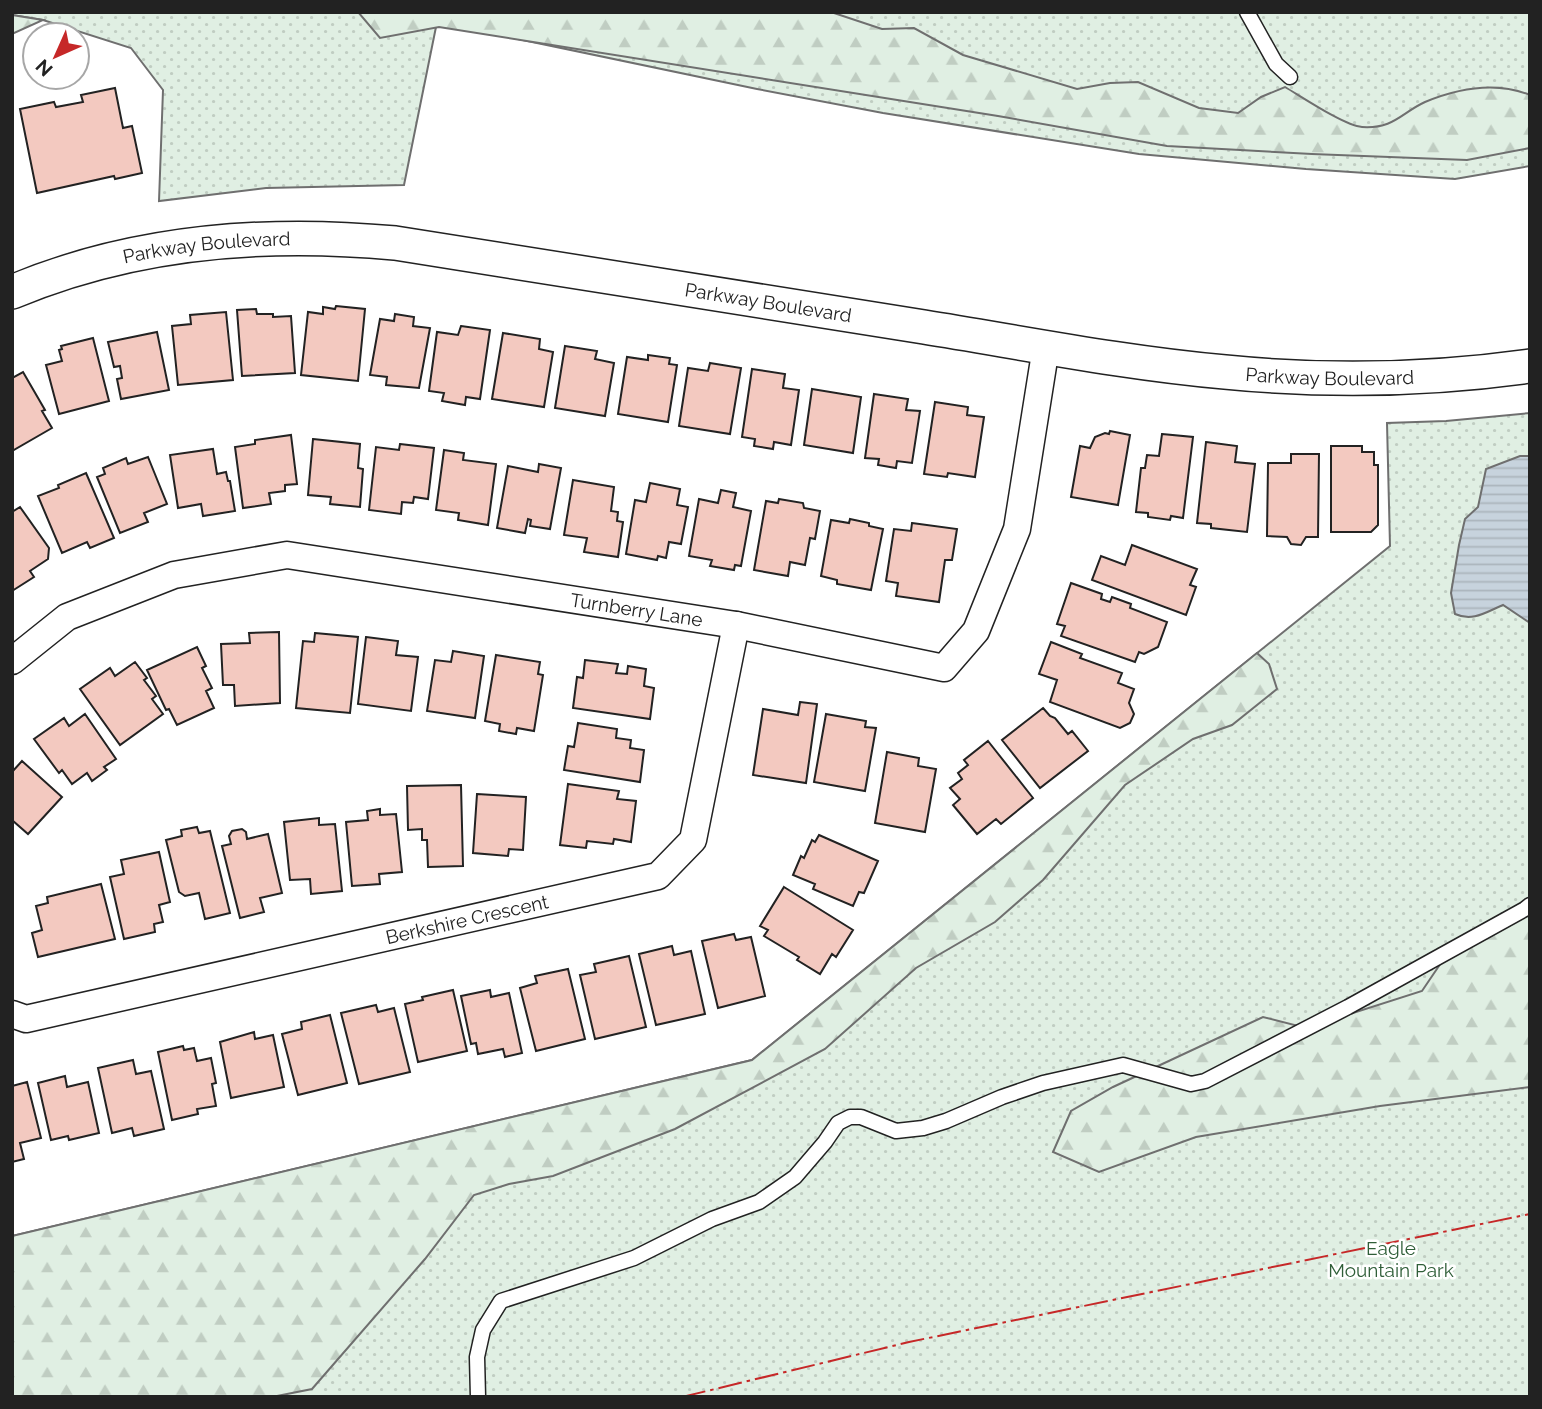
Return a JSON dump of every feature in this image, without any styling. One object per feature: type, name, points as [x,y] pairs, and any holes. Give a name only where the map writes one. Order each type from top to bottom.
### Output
[{"type":"street","name":"Parkway Boulevard","points":[[12,292],[97,263],[159,250],[243,239],[345,238],[395,243],[1045,347],[1225,372],[1295,377],[1385,378],[1530,366]]},
{"type":"street","name":"Turnberry Lane","points":[[12,662],[66,617],[174,575],[287,555],[736,625],[944,668],[976,631],[1017,529],[1045,347]]},
{"type":"street","name":"Berkshire Crescent","points":[[12,1014],[26,1019],[658,876],[693,840],[736,625]]},
{"type":"lane","points":[[1247,12],[1276,64],[1290,77]]},
{"type":"lane","points":[[478,1397],[477,1357],[483,1330],[501,1300],[634,1258],[712,1219],[759,1202],[795,1177],[838,1123],[850,1117],[860,1117],[896,1131],[923,1128],[1043,1083],[1124,1065],[1191,1084],[1205,1081],[1348,1007],[1530,905]]},
{"type":"green space","points":[[12,12],[1530,12],[1530,166],[1455,179],[1139,154],[883,113],[437,22],[404,185],[266,188],[159,201],[163,90],[131,48],[91,35],[91,21],[46,21],[12,15]]},
{"type":"green space","points":[[358,12],[831,12],[882,29],[914,28],[963,55],[1077,89],[1110,83],[1138,82],[1199,108],[1238,113],[1261,97],[1285,87],[1335,117],[1362,127],[1390,123],[1425,102],[1451,93],[1477,88],[1504,88],[1530,95],[1530,148],[1467,160],[1167,146],[998,116],[439,27],[380,38]]},
{"type":"green space","points":[[12,15],[43,20],[21,21],[21,30],[12,34]]},
{"type":"green space","name":"Eagle Mountain Park","points":[[1530,413],[1530,1397],[12,1397],[12,1236],[752,1060],[1390,546],[1387,423],[1446,421]]},
{"type":"green space","points":[[1257,653],[1269,664],[1277,689],[1232,725],[1193,739],[1125,785],[1043,880],[995,922],[916,968],[825,1049],[675,1129],[553,1176],[509,1184],[474,1195],[425,1259],[312,1389],[272,1397],[12,1397],[12,1236],[752,1060]]},
{"type":"green space","points":[[1530,911],[1530,1087],[1380,1106],[1196,1137],[1099,1172],[1053,1152],[1071,1111],[1113,1087],[1263,1017],[1306,1028],[1422,991],[1443,960]]},
{"type":"shaded area","points":[[1520,456],[1530,456],[1530,623],[1503,605],[1474,617],[1455,614],[1451,593],[1465,519],[1478,507],[1486,469]]},
{"type":"building","points":[[115,88],[123,128],[132,126],[142,173],[115,179],[114,176],[37,193],[20,109],[54,102],[56,107],[83,102],[81,95]]},
{"type":"building","points":[[336,306],[365,309],[358,381],[301,375],[308,312],[323,314],[323,307],[335,309]]},
{"type":"building","points":[[256,309],[257,314],[291,316],[295,373],[242,376],[237,310]]},
{"type":"building","points":[[226,312],[233,380],[178,385],[172,326],[191,324],[190,315]]},
{"type":"building","points":[[395,314],[414,317],[413,326],[430,328],[419,388],[386,385],[387,377],[370,375],[380,319],[394,321]]},
{"type":"building","points":[[461,326],[490,330],[480,399],[466,397],[465,405],[442,401],[444,393],[429,391],[437,332],[458,335]]},
{"type":"building","points":[[157,332],[169,390],[121,399],[117,379],[122,378],[120,366],[114,367],[108,342]]},
{"type":"building","points":[[503,333],[540,339],[539,349],[553,352],[544,407],[492,399]]},
{"type":"building","points":[[93,338],[109,401],[59,414],[46,365],[62,361],[59,350],[62,349],[61,346]]},
{"type":"building","points":[[565,346],[597,351],[595,359],[614,363],[605,416],[555,408]]},
{"type":"building","points":[[648,355],[670,358],[669,364],[677,365],[668,422],[618,414],[627,357],[648,360]]},
{"type":"building","points":[[710,363],[741,368],[730,434],[679,426],[688,368],[708,371]]},
{"type":"building","points":[[752,369],[785,374],[783,388],[799,390],[791,445],[774,442],[773,449],[754,446],[755,439],[742,437]]},
{"type":"building","points":[[23,372],[52,428],[12,451],[12,378]]},
{"type":"building","points":[[812,389],[861,397],[853,453],[804,445]]},
{"type":"building","points":[[874,394],[908,399],[906,410],[920,411],[912,463],[897,461],[896,468],[878,465],[879,459],[865,458]]},
{"type":"building","points":[[935,402],[968,407],[967,415],[984,417],[975,477],[948,473],[947,477],[924,474]]},
{"type":"building","points":[[1110,431],[1130,435],[1118,505],[1071,497],[1080,446],[1090,448],[1095,437],[1109,434]]},
{"type":"building","points":[[1162,434],[1193,437],[1183,518],[1171,516],[1170,520],[1148,517],[1148,513],[1136,512],[1141,468],[1145,468],[1147,455],[1159,456]]},
{"type":"building","points":[[291,435],[297,484],[285,485],[285,491],[269,493],[271,504],[243,508],[235,447],[255,444],[255,440]]},
{"type":"building","points":[[313,439],[360,444],[358,468],[363,469],[360,507],[330,504],[331,497],[308,495]]},
{"type":"building","points":[[1206,442],[1237,446],[1235,462],[1255,464],[1247,532],[1211,528],[1211,524],[1197,523]]},
{"type":"building","points":[[400,444],[434,448],[428,499],[414,497],[413,503],[402,502],[401,514],[369,510],[376,447],[399,450]]},
{"type":"building","points":[[1331,446],[1362,446],[1362,452],[1374,452],[1374,465],[1378,465],[1378,525],[1371,532],[1331,532]]},
{"type":"building","points":[[213,449],[217,474],[226,472],[230,481],[235,511],[203,516],[201,504],[178,508],[170,455]]},
{"type":"building","points":[[444,450],[464,453],[463,460],[496,464],[488,525],[458,520],[459,513],[436,510]]},
{"type":"building","points":[[1291,454],[1319,454],[1318,537],[1306,537],[1301,545],[1291,544],[1287,537],[1267,536],[1268,463],[1291,463]]},
{"type":"building","points":[[148,457],[167,504],[144,513],[148,522],[120,533],[97,477],[105,474],[103,468],[126,458],[128,464]]},
{"type":"building","points":[[539,464],[561,468],[550,529],[530,526],[531,520],[528,519],[525,533],[497,528],[508,466],[538,472]]},
{"type":"building","points":[[86,473],[114,538],[90,548],[87,542],[62,553],[38,496]]},
{"type":"building","points":[[573,480],[614,487],[611,511],[618,512],[617,521],[623,522],[618,557],[584,552],[587,538],[564,535]]},
{"type":"building","points":[[650,483],[680,489],[677,505],[688,507],[681,544],[669,542],[666,558],[658,556],[657,560],[626,554],[635,500],[646,502]]},
{"type":"building","points":[[721,490],[736,493],[733,507],[751,511],[741,566],[735,565],[734,570],[710,566],[712,560],[689,556],[699,499],[718,503]]},
{"type":"building","points":[[779,499],[803,503],[804,508],[820,511],[815,539],[810,538],[805,565],[790,562],[788,576],[754,570],[766,501],[778,503]]},
{"type":"building","points":[[20,507],[49,548],[48,559],[30,571],[34,577],[12,591],[12,512]]},
{"type":"building","points":[[850,519],[883,529],[871,590],[837,584],[837,580],[821,576],[831,520],[849,523]]},
{"type":"building","points":[[912,523],[957,529],[952,560],[945,560],[939,602],[896,596],[898,583],[886,581],[894,529],[911,531]]},
{"type":"building","points":[[1132,545],[1197,569],[1190,585],[1196,587],[1186,615],[1092,580],[1101,556],[1125,565]]},
{"type":"building","points":[[1071,583],[1102,594],[1101,599],[1110,602],[1112,597],[1131,604],[1130,608],[1167,622],[1158,647],[1144,654],[1139,652],[1135,662],[1061,636],[1065,626],[1057,624]]},
{"type":"building","points":[[279,632],[280,703],[235,706],[234,685],[223,685],[221,644],[250,643],[249,633]]},
{"type":"building","points":[[315,633],[358,637],[350,713],[296,708],[303,641],[314,642]]},
{"type":"building","points":[[366,637],[398,641],[396,655],[418,657],[411,711],[358,704]]},
{"type":"building","points":[[1051,642],[1082,654],[1080,658],[1122,673],[1118,683],[1134,689],[1129,703],[1134,714],[1130,723],[1120,728],[1050,702],[1057,680],[1039,674]]},
{"type":"building","points":[[197,647],[206,666],[202,668],[212,688],[206,691],[214,708],[177,725],[169,709],[166,710],[147,670]]},
{"type":"building","points":[[453,651],[484,656],[475,718],[427,711],[435,660],[451,662]]},
{"type":"building","points":[[496,655],[540,662],[538,674],[543,675],[534,731],[517,728],[516,734],[499,731],[500,724],[485,721]]},
{"type":"building","points":[[585,660],[618,664],[616,673],[627,674],[628,666],[646,669],[644,686],[654,688],[650,719],[573,708],[577,677],[583,678]]},
{"type":"building","points":[[135,662],[147,678],[144,680],[156,696],[152,699],[163,714],[120,745],[80,689],[110,668],[115,676]]},
{"type":"building","points":[[800,702],[817,704],[806,783],[753,775],[763,709],[798,715]]},
{"type":"building","points":[[1043,708],[1068,734],[1072,731],[1088,751],[1040,788],[1002,740]]},
{"type":"building","points":[[85,714],[116,759],[104,767],[107,770],[92,781],[87,773],[72,784],[62,770],[59,773],[34,739],[64,718],[69,726]]},
{"type":"building","points":[[826,714],[866,721],[865,727],[876,728],[865,791],[814,782]]},
{"type":"building","points":[[578,723],[617,729],[616,738],[631,740],[630,748],[644,750],[640,782],[564,770],[568,746],[574,747]]},
{"type":"building","points":[[988,741],[1033,798],[1001,824],[996,819],[977,834],[953,805],[960,799],[950,788],[962,779],[958,773],[968,765],[964,760]]},
{"type":"building","points":[[887,752],[919,758],[918,766],[936,769],[925,832],[875,823]]},
{"type":"building","points":[[22,761],[62,797],[28,834],[12,820],[12,772]]},
{"type":"building","points":[[568,784],[619,791],[617,799],[636,801],[631,842],[614,839],[613,844],[587,841],[586,848],[560,845]]},
{"type":"building","points":[[461,785],[463,866],[428,867],[427,840],[422,840],[422,829],[408,830],[407,786]]},
{"type":"building","points":[[477,794],[526,797],[523,850],[509,849],[508,856],[473,853]]},
{"type":"building","points":[[380,809],[380,815],[396,814],[402,872],[379,874],[380,884],[352,886],[346,822],[368,820],[367,811]]},
{"type":"building","points":[[319,818],[319,825],[335,824],[342,891],[311,894],[310,879],[290,880],[284,822]]},
{"type":"building","points":[[197,827],[199,833],[210,831],[230,913],[205,919],[199,893],[185,896],[179,892],[166,840],[182,836],[181,830]]},
{"type":"building","points":[[242,829],[246,832],[247,839],[268,834],[282,893],[260,898],[264,912],[240,918],[222,846],[231,844],[229,836],[232,831]]},
{"type":"building","points":[[819,835],[878,861],[864,893],[859,892],[853,906],[813,889],[815,884],[793,875],[801,856],[804,858],[812,840],[815,842]]},
{"type":"building","points":[[159,852],[170,902],[159,905],[163,922],[154,924],[155,932],[124,939],[110,877],[124,874],[121,860]]},
{"type":"building","points":[[101,884],[115,939],[38,957],[32,933],[42,930],[36,906],[48,903],[47,897]]},
{"type":"building","points":[[784,887],[853,930],[836,957],[832,954],[820,974],[797,960],[799,957],[764,936],[768,930],[760,926]]},
{"type":"building","points":[[734,934],[736,940],[751,937],[765,996],[718,1008],[702,941]]},
{"type":"building","points":[[672,946],[674,955],[691,951],[705,1014],[656,1025],[639,954]]},
{"type":"building","points":[[629,956],[646,1027],[595,1039],[580,975],[596,972],[594,964]]},
{"type":"building","points":[[568,969],[585,1039],[536,1051],[520,988],[537,983],[535,976]]},
{"type":"building","points":[[453,990],[467,1051],[418,1062],[405,1004]]},
{"type":"building","points":[[490,990],[491,997],[509,993],[522,1053],[505,1057],[503,1049],[478,1054],[476,1043],[471,1044],[461,996]]},
{"type":"building","points":[[376,1005],[378,1012],[394,1008],[410,1072],[359,1084],[341,1013]]},
{"type":"building","points":[[330,1015],[347,1083],[298,1095],[282,1034],[302,1029],[301,1022]]},
{"type":"building","points":[[254,1032],[255,1039],[273,1035],[284,1087],[231,1098],[220,1042]]},
{"type":"building","points":[[183,1046],[184,1050],[194,1048],[197,1061],[211,1058],[216,1083],[212,1084],[216,1106],[197,1109],[198,1114],[172,1120],[158,1052]]},
{"type":"building","points":[[133,1060],[136,1074],[151,1071],[164,1129],[134,1136],[132,1128],[112,1133],[98,1068]]},
{"type":"building","points":[[65,1076],[67,1087],[88,1082],[99,1133],[69,1140],[68,1136],[51,1140],[38,1083]]},
{"type":"building","points":[[27,1082],[41,1138],[20,1143],[24,1159],[12,1162],[12,1086]]},
{"type":"power","points":[[682,1397],[909,1342],[1530,1214]]}]
